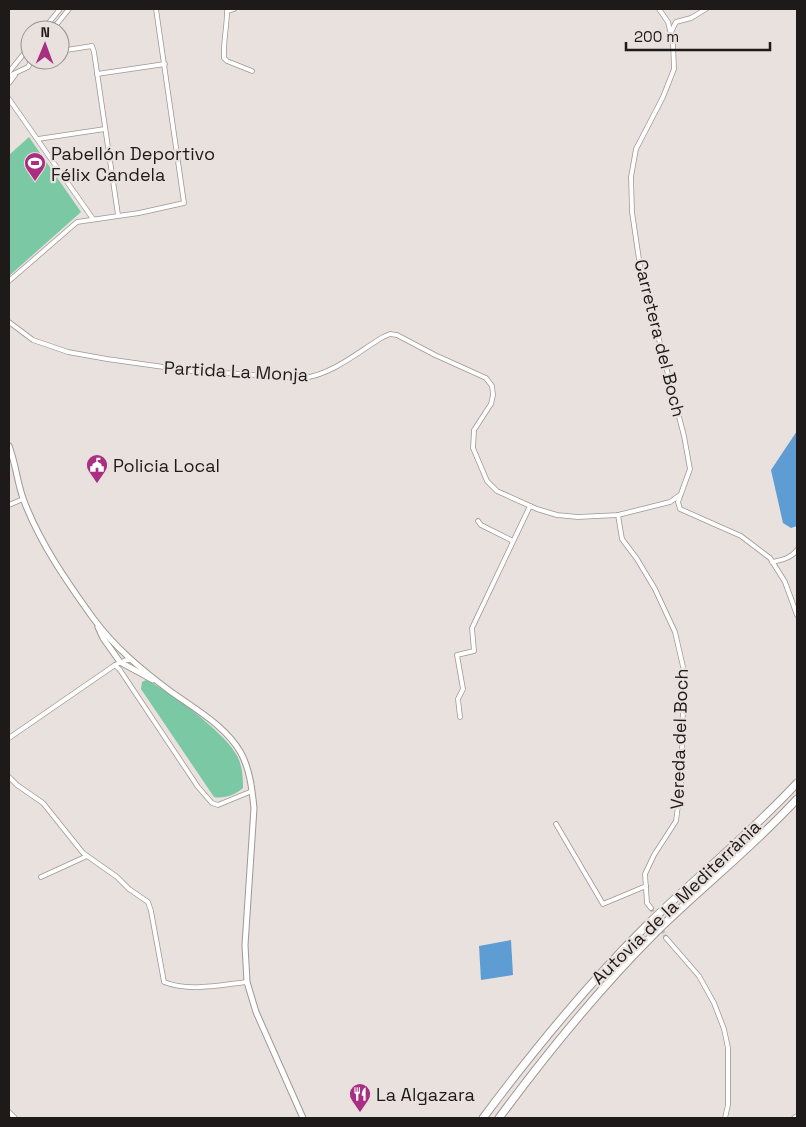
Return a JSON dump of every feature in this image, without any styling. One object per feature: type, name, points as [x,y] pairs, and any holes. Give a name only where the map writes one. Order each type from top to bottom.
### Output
[{"type":"highway","name":"Autovia de la Mediterrània","points":[[483,1118],[544,1039],[619,954],[769,812],[797,783]]},
{"type":"highway","name":"Autovia de la Mediterrània","points":[[499,1118],[545,1056],[622,967],[657,931],[753,843],[797,799]]},
{"type":"street","points":[[51,20],[60,9]]},
{"type":"street","points":[[60,20],[69,9]]},
{"type":"street","points":[[9,281],[77,222],[184,203],[156,9]]},
{"type":"street","points":[[234,9],[227,11],[227,30],[223,45],[224,58],[252,71]]},
{"type":"street","name":"Carretera del Boch","points":[[659,9],[668,22],[671,32],[674,69],[663,97],[636,149],[631,177],[632,212],[640,266],[690,469],[680,496]]},
{"type":"street","points":[[671,32],[676,22],[691,18],[706,9]]},
{"type":"street","points":[[70,49],[92,46],[118,216]]},
{"type":"street","points":[[9,72],[20,58]]},
{"type":"street","points":[[97,74],[165,64]]},
{"type":"street","points":[[9,76],[22,70]]},
{"type":"street","points":[[9,83],[17,73]]},
{"type":"street","points":[[9,99],[93,219]]},
{"type":"street","points":[[38,139],[106,129]]},
{"type":"street","name":"Partida La Monja","points":[[9,322],[33,340],[78,354],[192,371],[304,378],[329,371],[383,337],[390,334],[397,335],[435,355],[475,371],[486,378],[492,386],[493,395],[491,404],[474,430],[472,439],[475,456],[487,481],[497,491],[530,506]]},
{"type":"street","points":[[9,446],[23,499],[54,561],[94,620],[120,670],[198,787],[212,803],[218,805],[252,791]]},
{"type":"street","points":[[460,717],[458,699],[463,689],[457,655],[474,651],[472,628],[530,506],[557,515],[578,517],[618,515],[670,502],[680,496]]},
{"type":"street","points":[[680,496],[678,502],[680,509],[741,536],[770,558],[785,582],[797,616]]},
{"type":"street","points":[[9,505],[23,499]]},
{"type":"street","name":"Vereda del Boch","points":[[618,515],[622,539],[637,559],[655,589],[674,632],[684,671],[681,784],[676,821],[654,855],[645,874],[648,903],[651,908]]},
{"type":"street","points":[[478,521],[481,525],[513,541]]},
{"type":"street","points":[[772,562],[794,555],[797,550]]},
{"type":"street","points":[[94,620],[132,660],[216,724],[241,753],[247,767],[252,791],[253,833],[245,946],[247,982],[256,1012],[303,1118]]},
{"type":"street","points":[[9,738],[117,664],[132,660]]},
{"type":"street","points":[[117,664],[160,683]]},
{"type":"street","points":[[9,776],[17,785],[43,803],[86,856],[117,877],[129,889],[148,902],[164,982],[175,987],[187,988],[247,982]]},
{"type":"street","points":[[556,824],[603,904],[646,886]]},
{"type":"street","points":[[41,877],[86,856]]},
{"type":"street","points":[[666,938],[699,976],[714,1003],[724,1029],[728,1058],[728,1106],[725,1118]]},
{"type":"street","points":[[9,1112],[15,1118]]},
{"type":"green space","name":"Pabellón Deportivo Félix Candela","points":[[29,137],[81,212],[9,276],[9,155]]},
{"type":"green space","points":[[146,680],[167,692],[194,712],[228,743],[237,755],[240,764],[243,788],[229,796],[214,797],[141,689],[142,682]]},
{"type":"water","points":[[797,431],[797,526],[791,528],[783,523],[771,470]]},
{"type":"water","points":[[511,940],[513,975],[481,980],[479,946]]},
{"type":"tunnel","points":[[651,908],[666,938]]},
{"type":"place","name":"Pabellón Deportivo Félix Candela","points":[[35,182]]},
{"type":"place","name":"Policia Local","points":[[97,484]]},
{"type":"place","name":"La Algazara","points":[[360,1113]]}]
